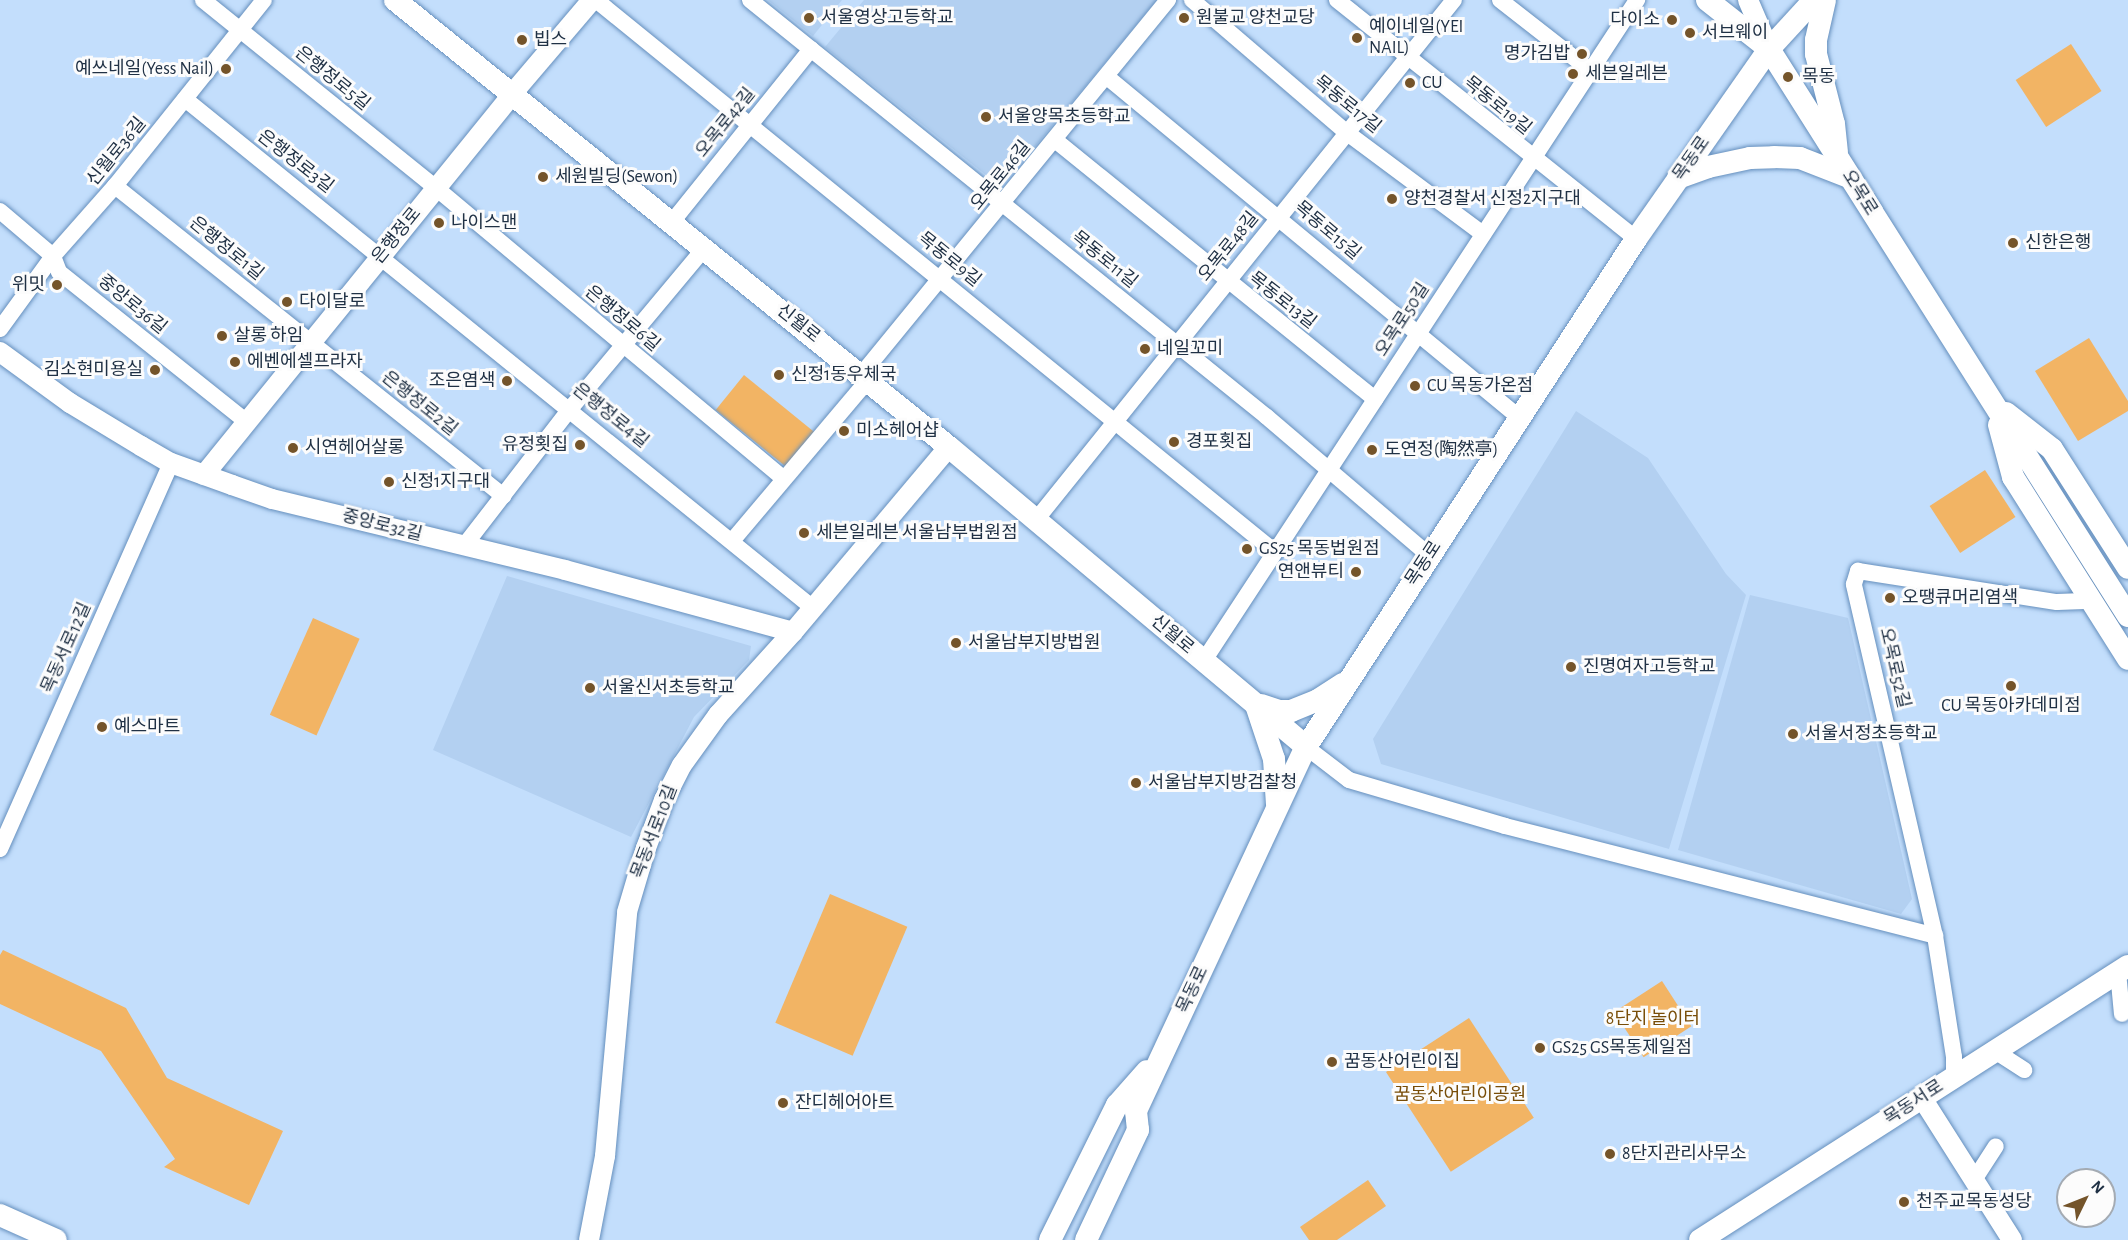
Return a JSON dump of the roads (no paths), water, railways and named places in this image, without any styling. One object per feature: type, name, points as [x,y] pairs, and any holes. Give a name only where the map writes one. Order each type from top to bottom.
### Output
[{"type":"main road","name":"신월로","points":[[395,0],[949,447],[1306,747]]},
{"type":"main road","name":"오목로","points":[[1707,0],[1768,50],[2128,616]]},
{"type":"main road","name":"목동로","points":[[1768,50],[1794,0]]},
{"type":"main road","name":"목동로","points":[[1086,1240],[1138,1130],[1136,1111],[1306,747],[1636,239],[1768,50],[1814,0]]},
{"type":"main road","points":[[1678,178],[1708,167],[1750,158],[1800,158],[1844,168],[1816,54],[1816,40],[1826,0]]},
{"type":"main road","name":"오목로","points":[[1993,403],[2052,449],[2128,568]]},
{"type":"main road","name":"오목로","points":[[1993,403],[2013,477],[2128,659]]},
{"type":"main road","points":[[1256,704],[1279,711],[1291,711],[1318,700],[1349,680]]},
{"type":"main road","points":[[1256,704],[1274,756],[1277,810]]},
{"type":"main road","name":"목동서로","points":[[1700,1240],[2123,969]]},
{"type":"main road","points":[[1050,1240],[1117,1105],[1162,1054]]},
{"type":"main road","points":[[1103,1240],[1150,1125],[1162,1054]]},
{"type":"main road","name":"목동로","points":[[1063,1240],[1119,1122],[1136,1111]]},
{"type":"main road","points":[[0,1215],[46,1238]]},
{"type":"street","name":"은행정로5길","points":[[203,0],[436,188]]},
{"type":"street","name":"신월로36길","points":[[0,329],[53,256],[116,186],[264,0]]},
{"type":"street","name":"은행정로","points":[[204,475],[512,94],[594,0]]},
{"type":"street","name":"목동로9길","points":[[594,0],[1116,420],[1275,552]]},
{"type":"street","name":"목동로11길","points":[[750,0],[1177,344],[1430,555]]},
{"type":"street","name":"오목로46길","points":[[732,541],[1168,0]]},
{"type":"street","name":"목동로17길","points":[[1191,0],[1346,132],[1483,234]]},
{"type":"street","name":"목동로19길","points":[[1336,0],[1636,239]]},
{"type":"street","name":"오목로48길","points":[[1036,520],[1278,216],[1454,0]]},
{"type":"street","points":[[1500,0],[1591,71]]},
{"type":"street","name":"오목로50길","points":[[1203,662],[1637,0]]},
{"type":"street","points":[[1748,0],[1768,50]]},
{"type":"street","name":"오목로42길","points":[[672,222],[811,49]]},
{"type":"street","name":"목동로15길","points":[[1107,77],[1520,418]]},
{"type":"street","name":"은행정로3길","points":[[185,99],[381,256]]},
{"type":"street","name":"목동로13길","points":[[1055,140],[1226,281],[1375,399]]},
{"type":"street","name":"은행정로1길","points":[[116,186],[312,342]]},
{"type":"street","name":"은행정로6길","points":[[436,188],[783,478]]},
{"type":"street","name":"중앙로36길","points":[[0,211],[53,256],[59,272],[248,423]]},
{"type":"street","points":[[464,546],[570,409],[704,249]]},
{"type":"street","name":"은행정로4길","points":[[381,256],[813,608]]},
{"type":"street","name":"은행정로2길","points":[[312,342],[502,496]]},
{"type":"street","name":"중앙로32길","points":[[0,352],[70,403],[171,463],[204,475],[272,498],[793,632]]},
{"type":"street","name":"목동서로10길","points":[[590,1240],[605,1156],[627,912],[646,848],[664,800],[697,743],[718,715],[793,632],[949,447]]},
{"type":"street","name":"목동서로12길","points":[[0,849],[171,463]]},
{"type":"street","name":"오목로52길","points":[[1954,1077],[1954,1057],[1935,936],[1854,584],[1858,571],[2057,602],[2091,601]]},
{"type":"street","points":[[1306,747],[1349,780],[1505,826],[1935,936]]},
{"type":"street","points":[[2122,1014],[2123,969]]},
{"type":"street","points":[[1995,1051],[2024,1070]]},
{"type":"street","points":[[1922,1098],[2012,1240]]},
{"type":"street","points":[[1974,1180],[1996,1146]]},
{"type":"place","name":"서울영상고등학교","points":[[809,18]]},
{"type":"place","name":"원불교 양천교당","points":[[1184,18]]},
{"type":"place","name":"다이소","points":[[1672,20]]},
{"type":"place","name":"서브웨이","points":[[1690,33]]},
{"type":"place","name":"예이네일(YEI NAIL)","points":[[1357,38]]},
{"type":"place","name":"빕스","points":[[522,40]]},
{"type":"place","name":"명가김밥","points":[[1582,54]]},
{"type":"place","name":"예쓰네일(Yess Nail)","points":[[226,69]]},
{"type":"place","name":"세븐일레븐","points":[[1573,74]]},
{"type":"place","name":"목동","points":[[1788,77]]},
{"type":"place","name":"CU","points":[[1410,83]]},
{"type":"place","name":"서울양목초등학교","points":[[986,117]]},
{"type":"place","name":"세원빌딩(Sewon)","points":[[543,177]]},
{"type":"place","name":"양천경찰서 신정2지구대","points":[[1392,199]]},
{"type":"place","name":"나이스맨","points":[[439,223]]},
{"type":"place","name":"신한은행","points":[[2013,243]]},
{"type":"place","name":"위밋","points":[[57,285]]},
{"type":"place","name":"다이달로","points":[[287,302]]},
{"type":"place","name":"살롱 하임","points":[[222,336]]},
{"type":"place","name":"네일꼬미","points":[[1145,349]]},
{"type":"place","name":"에벤에셀프라자","points":[[235,362]]},
{"type":"place","name":"김소현미용실","points":[[155,370]]},
{"type":"place","name":"신정1동우체국","points":[[779,375]]},
{"type":"place","name":"조은염색","points":[[507,381]]},
{"type":"place","name":"CU 목동가온점","points":[[1415,386]]},
{"type":"place","name":"미소헤어샵","points":[[844,431]]},
{"type":"place","name":"경포횟집","points":[[1174,442]]},
{"type":"place","name":"유정횟집","points":[[580,445]]},
{"type":"place","name":"시연헤어살롱","points":[[293,448]]},
{"type":"place","name":"도연정(陶然亭)","points":[[1372,450]]},
{"type":"place","name":"신정1지구대","points":[[389,482]]},
{"type":"place","name":"세븐일레븐 서울남부법원점","points":[[804,533]]},
{"type":"place","name":"GS25 목동법원점","points":[[1247,549]]},
{"type":"place","name":"연앤뷰티","points":[[1356,572]]},
{"type":"place","name":"오땡큐머리염색","points":[[1890,598]]},
{"type":"place","name":"서울남부지방법원","points":[[956,643]]},
{"type":"place","name":"진명여자고등학교","points":[[1571,667]]},
{"type":"place","name":"CU 목동아카데미점","points":[[2011,686]]},
{"type":"place","name":"서울신서초등학교","points":[[590,688]]},
{"type":"place","name":"예스마트","points":[[102,727]]},
{"type":"place","name":"서울서정초등학교","points":[[1793,734]]},
{"type":"place","name":"서울남부지방검찰청","points":[[1136,783]]},
{"type":"place","name":"GS25 GS목동제일점","points":[[1540,1048]]},
{"type":"place","name":"꿈동산어린이집","points":[[1332,1062]]},
{"type":"place","name":"잔디헤어아트","points":[[783,1103]]},
{"type":"place","name":"8단지관리사무소","points":[[1610,1154]]},
{"type":"place","name":"천주교목동성당","points":[[1904,1202]]},
{"type":"park label","name":"8단지 놀이터","points":[[1653,1019]]},
{"type":"park label","name":"꿈동산어린이공원","points":[[1460,1095]]}]
